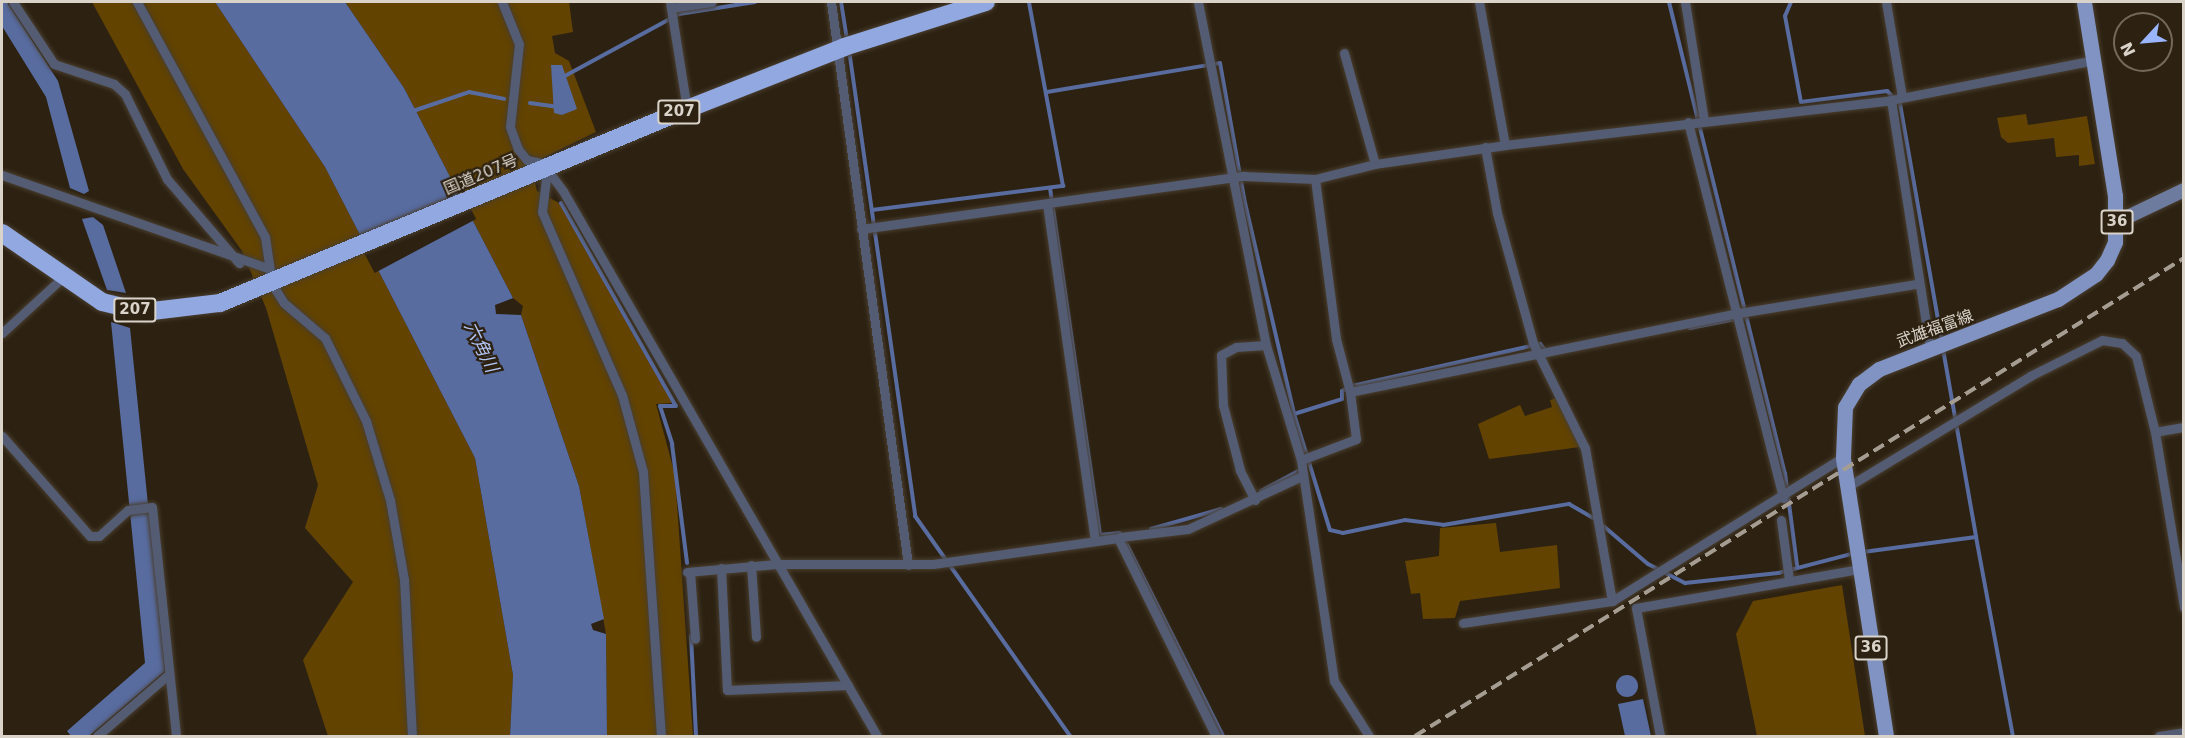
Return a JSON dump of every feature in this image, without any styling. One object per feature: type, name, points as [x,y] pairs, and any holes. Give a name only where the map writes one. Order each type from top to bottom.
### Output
[{"type":"highway","name":"国道207号","points":[[2,233],[62,278],[102,302],[144,312],[220,303],[275,277],[517,182],[687,109],[845,47],[986,2]]},
{"type":"main road","name":"武雄福富線","points":[[1886,736],[1843,457],[1845,407],[1859,384],[1880,369],[2080,286],[2107,260],[2117,222],[2084,2]]},
{"type":"main road","points":[[2117,222],[2184,189]]},
{"type":"street","points":[[12,2],[54,64],[114,84],[125,94],[167,179],[239,263]]},
{"type":"street","points":[[136,2],[265,237],[284,303],[325,338],[366,421],[390,500],[404,579],[412,736]]},
{"type":"street","points":[[502,2],[519,44],[510,127],[527,160],[542,162],[877,736]]},
{"type":"street","points":[[687,109],[670,11],[712,2]]},
{"type":"street","points":[[831,2],[845,47],[864,229],[908,565]]},
{"type":"street","points":[[1198,2],[1209,65],[1236,177],[1266,345],[1303,465],[1334,681],[1369,736]]},
{"type":"street","points":[[1479,2],[1505,145]]},
{"type":"street","points":[[1685,2],[1696,122],[1739,316],[1787,495]]},
{"type":"street","points":[[1886,2],[1917,284],[1937,347]]},
{"type":"street","points":[[1344,53],[1376,164]]},
{"type":"street","points":[[864,229],[1236,177],[1315,179],[1376,164],[1485,147],[1896,98],[2094,60]]},
{"type":"street","points":[[1485,147],[1497,213],[1540,348],[1585,448],[1599,513],[1612,601]]},
{"type":"street","points":[[546,170],[542,213],[622,395],[643,472],[661,736]]},
{"type":"street","points":[[2,175],[275,277]]},
{"type":"street","points":[[1125,537],[1188,529],[1253,496],[1303,465],[1356,440],[1349,388],[1319,237],[1315,179]]},
{"type":"street","points":[[1051,203],[1095,541]]},
{"type":"street","points":[[2,333],[62,278]]},
{"type":"street","points":[[1349,388],[1540,348],[1917,284]]},
{"type":"street","points":[[1847,487],[2030,376],[2109,339],[2122,342],[2136,356],[2155,432],[2184,608]]},
{"type":"street","points":[[1253,496],[1222,405],[1221,355],[1236,347],[1266,345]]},
{"type":"street","points":[[2155,432],[2184,427]]},
{"type":"street","points":[[2,436],[90,536],[99,536],[128,510],[152,507],[176,736]]},
{"type":"street","points":[[1463,623],[1612,601],[1787,495],[1843,457]]},
{"type":"street","points":[[1781,520],[1789,577]]},
{"type":"street","points":[[695,639],[688,572],[777,564],[933,564],[1118,538],[1216,736]]},
{"type":"street","points":[[1660,736],[1636,608],[1789,577],[1857,558]]},
{"type":"street","points":[[751,565],[756,637]]},
{"type":"street","points":[[721,568],[727,690],[848,685]]},
{"type":"street","points":[[97,736],[168,675]]},
{"type":"street","points":[[2159,736],[2184,732]]},
{"type":"shaded area","points":[[92,2],[215,2],[325,167],[475,458],[513,675],[510,736],[328,736],[303,660],[353,582],[305,528],[318,485],[266,308],[242,251],[183,169]]},
{"type":"shaded area","points":[[345,2],[569,2],[573,32],[552,36],[555,53],[569,61],[596,132],[530,164],[537,191],[559,203],[672,403],[656,404],[675,475],[693,736],[607,736],[606,634],[579,486],[521,315],[523,306],[513,298],[404,88]]},
{"type":"shaded area","points":[[2026,114],[2028,125],[2087,116],[2095,164],[2079,166],[2079,155],[2056,157],[2054,138],[2008,143],[2001,137],[1997,118]]},
{"type":"shaded area","points":[[1559,397],[1580,447],[1489,459],[1478,424],[1520,405],[1525,416],[1552,407],[1550,400]]},
{"type":"shaded area","points":[[1496,523],[1500,552],[1557,545],[1560,588],[1460,601],[1455,618],[1423,619],[1420,593],[1411,594],[1405,561],[1439,556],[1440,528]]},
{"type":"shaded area","points":[[1842,585],[1865,736],[1757,736],[1736,634],[1753,601]]},
{"type":"water","points":[[2,2],[7,2],[58,81],[89,191],[84,194],[70,188],[46,97],[2,26]]},
{"type":"water","name":"六角川","points":[[215,2],[345,2],[404,88],[513,298],[495,305],[496,314],[521,315],[579,486],[604,619],[591,624],[593,630],[606,634],[607,736],[510,736],[513,675],[475,458],[325,167]]},
{"type":"water","points":[[551,65],[562,65],[577,109],[562,115],[554,113]]},
{"type":"water","points":[[93,217],[103,225],[126,293],[107,290],[82,219]]},
{"type":"water","points":[[111,322],[130,328],[165,671],[89,736],[71,736],[67,731],[145,663]]},
{"type":"water","points":[[1627,675],[1635,678],[1638,686],[1635,694],[1627,697],[1619,694],[1616,686],[1619,678]]},
{"type":"water","points":[[1643,699],[1651,736],[1625,736],[1618,704]]},
{"type":"pier","points":[[464,196],[476,219],[375,273],[362,250]]},
{"type":"waterway","points":[[563,77],[679,14],[755,2]]},
{"type":"waterway","points":[[841,2],[847,39]]},
{"type":"waterway","points":[[872,210],[1063,186],[1029,2]]},
{"type":"waterway","points":[[1669,2],[1785,473],[1797,565]]},
{"type":"waterway","points":[[1791,2],[1785,16],[1801,102],[1887,91],[1900,104],[1942,341]]},
{"type":"waterway","points":[[849,50],[915,516],[1070,736]]},
{"type":"waterway","points":[[1047,92],[1220,63],[1245,203],[1294,414],[1330,530],[1343,533],[1405,520],[1443,525],[1569,504],[1595,519]]},
{"type":"waterway","points":[[413,111],[469,92],[504,99]]},
{"type":"waterway","points":[[530,103],[557,107]]},
{"type":"waterway","points":[[1050,188],[1100,535],[1120,533]]},
{"type":"waterway","points":[[561,203],[676,406],[660,406],[672,444],[687,563]]},
{"type":"waterway","points":[[1690,328],[1745,317]]},
{"type":"waterway","points":[[1294,414],[1342,399],[1342,391],[1352,386],[1540,344],[1546,351]]},
{"type":"waterway","points":[[1943,349],[1976,537]]},
{"type":"waterway","points":[[1261,491],[1302,469]]},
{"type":"waterway","points":[[1151,529],[1221,509]]},
{"type":"waterway","points":[[1601,524],[1648,564],[1685,583],[1778,573],[1855,553]]},
{"type":"waterway","points":[[1863,552],[1976,537],[2013,736]]},
{"type":"waterway","points":[[1124,539],[1223,736]]},
{"type":"waterway","points":[[691,636],[696,736]]},
{"type":"railway","points":[[1415,736],[2184,258]]}]
